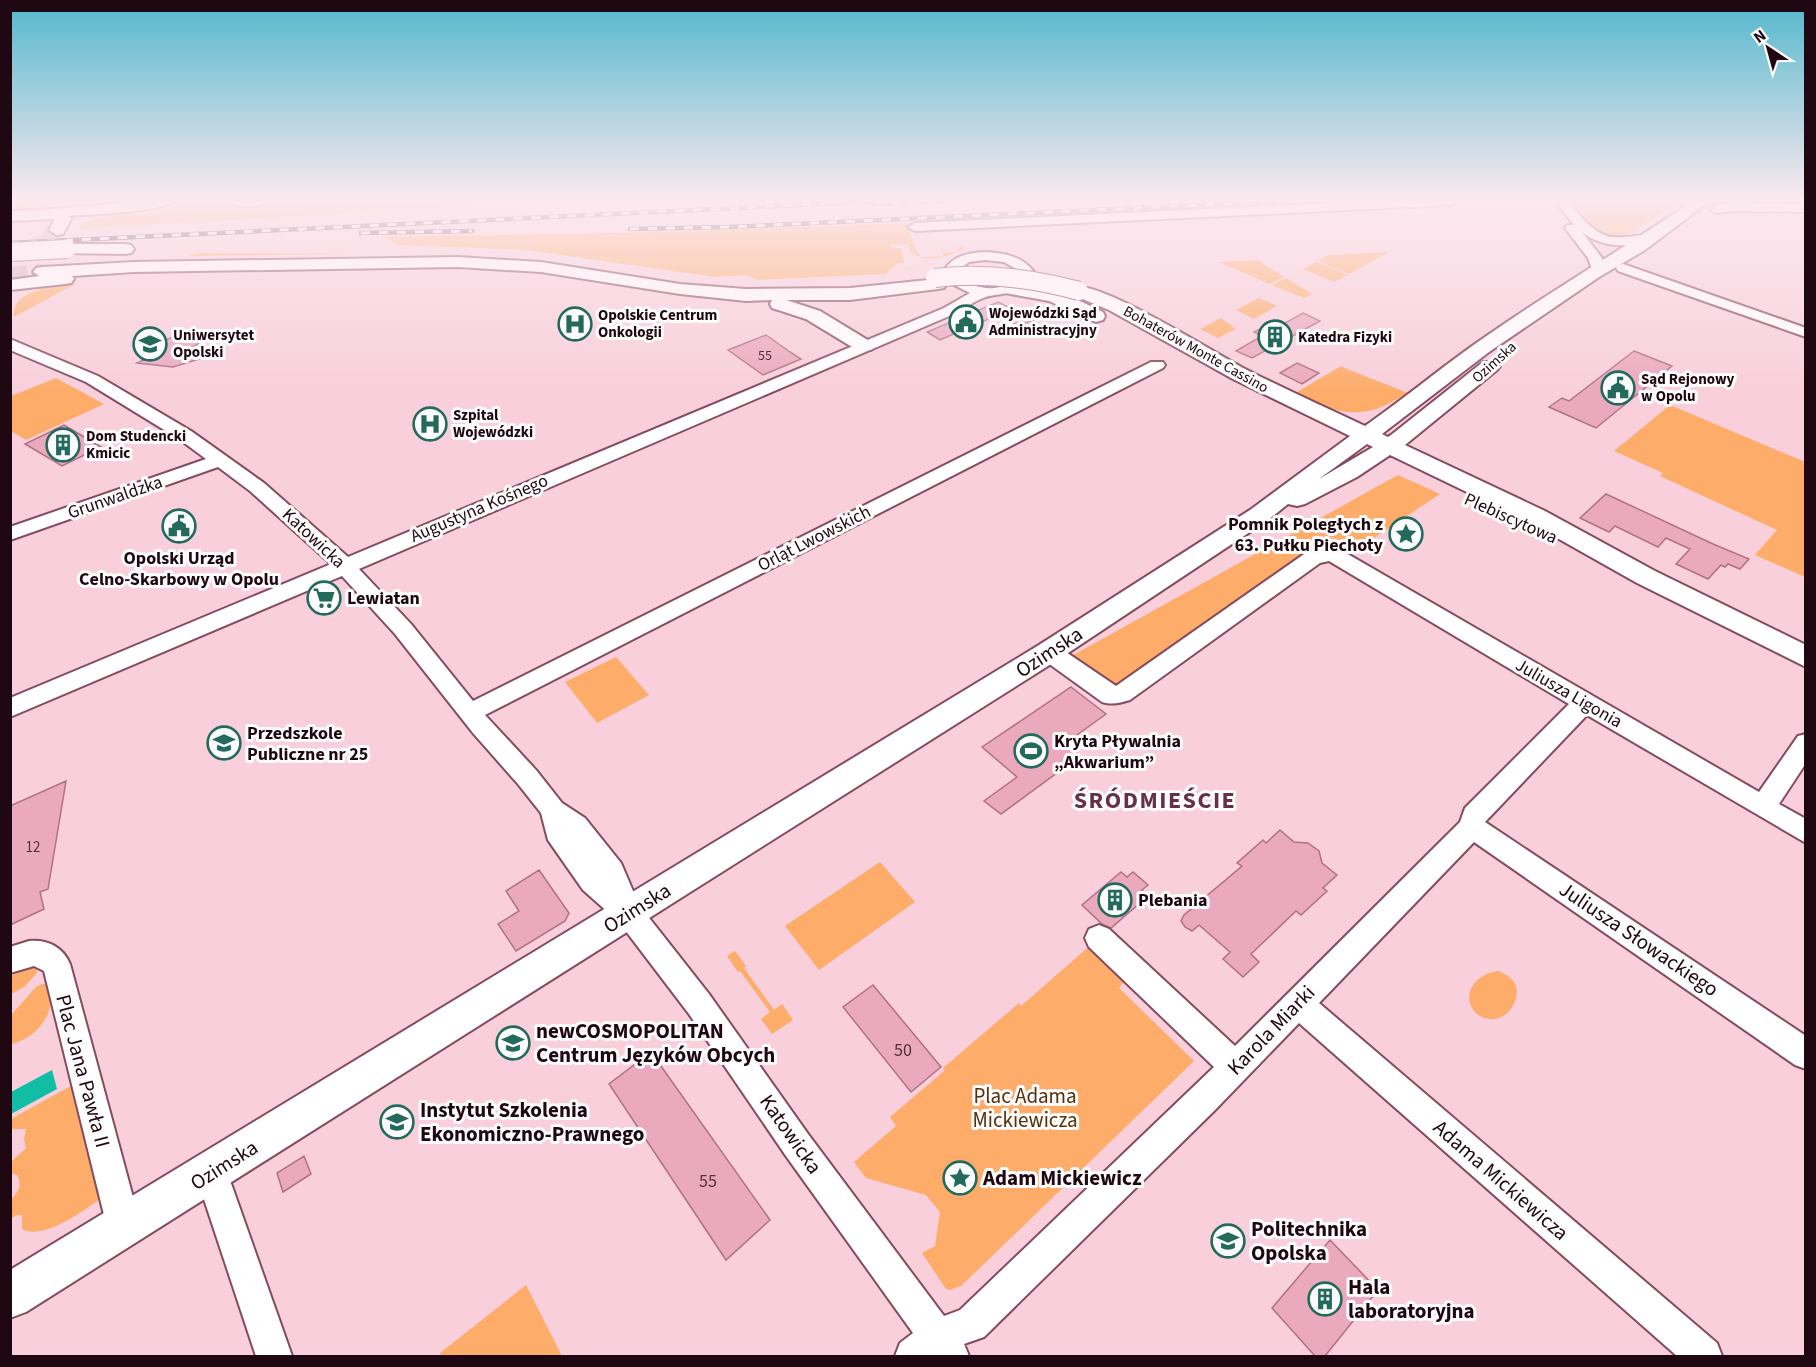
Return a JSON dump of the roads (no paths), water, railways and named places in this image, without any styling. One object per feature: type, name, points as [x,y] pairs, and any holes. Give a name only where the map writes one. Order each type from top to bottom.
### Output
[{"type":"main road","points":[[18,277],[29,265]]},
{"type":"main road","points":[[18,277],[48,265]]},
{"type":"main road","points":[[18,277],[134,267],[285,265]]},
{"type":"main road","points":[[18,277],[366,269],[432,265]]},
{"type":"main road","name":"Bohaterów Monte Cassino","points":[[512,265],[721,294],[815,296],[866,293],[937,281]]},
{"type":"main road","name":"Bohaterów Monte Cassino","points":[[573,265],[701,285],[764,289],[808,289],[937,281],[1000,283],[1075,294],[1219,369],[1372,444]]},
{"type":"main road","name":"Ozimska","points":[[1416,413],[1482,348],[1605,265]]},
{"type":"main road","name":"Ozimska","points":[[10,1296],[1049,652],[1259,515],[1332,483],[1372,444],[1583,291],[1628,265]]},
{"type":"main road","points":[[701,285],[855,280],[952,267]]},
{"type":"main road","points":[[1027,272],[1084,286],[1131,305],[1160,321],[1219,369]]},
{"type":"main road","points":[[1011,289],[1038,292],[1062,300],[1164,350],[1219,369]]},
{"type":"main road","points":[[721,294],[800,309],[864,346]]},
{"type":"main road","name":"Bohaterów Monte Cassino","points":[[1219,369],[1307,407],[1372,444]]},
{"type":"main road","points":[[1307,407],[1333,414],[1356,416],[1416,413],[1421,444],[1425,453],[1445,472]]},
{"type":"main road","name":"Plebiscytowa","points":[[1372,444],[1445,472],[1536,516],[1646,577],[1806,657]]},
{"type":"main road","name":"Plebiscytowa","points":[[1372,444],[1459,495],[1646,577]]},
{"type":"street","points":[[955,265],[950,272],[951,278],[966,288],[983,292],[1011,289],[1022,284],[1027,272],[1020,265]]},
{"type":"street","points":[[1597,265],[1598,269]]},
{"type":"street","points":[[1623,268],[1806,333]]},
{"type":"street","points":[[949,311],[966,288]]},
{"type":"street","name":"Augustyna Kośnego","points":[[10,708],[949,311],[983,292]]},
{"type":"street","name":"Katowicka","points":[[10,344],[92,379],[185,435],[220,460],[272,500],[344,565],[403,629],[471,712],[481,728],[554,810],[557,832],[592,882],[628,913],[699,1004],[797,1145],[934,1350]]},
{"type":"street","name":"Orląt Lwowskich","points":[[471,712],[1157,365]]},
{"type":"street","name":"Grunwaldzka","points":[[10,534],[220,460]]},
{"type":"street","name":"Juliusza Ligonia","points":[[1049,652],[1110,696],[1122,694],[1314,557],[1332,554],[1806,832]]},
{"type":"street","name":"Karola Miarki","points":[[934,1350],[971,1324],[1204,1099],[1472,827],[1474,815],[1585,702]]},
{"type":"street","points":[[1763,807],[1806,742]]},
{"type":"street","name":"Juliusza Słowackiego","points":[[1472,827],[1806,1053]]},
{"type":"street","points":[[1099,938],[1234,1067]]},
{"type":"street","name":"Plac Jana Pawła II","points":[[10,960],[37,953],[51,957],[56,964],[124,1227]]},
{"type":"street","name":"Adama Mickiewicza","points":[[1297,1003],[1704,1356]]},
{"type":"street","points":[[211,1172],[274,1356]]},
{"type":"tunnel","points":[[10,276],[42,272]]},
{"type":"place","name":"Wojewódzki Sąd Administracyjny","points":[[966,322]]},
{"type":"place","name":"Opolskie Centrum Onkologii","points":[[575,324]]},
{"type":"place","name":"Katedra Fizyki","points":[[1275,337]]},
{"type":"place","name":"Uniwersytet Opolski","points":[[150,344]]},
{"type":"place","name":"Sąd Rejonowy w Opolu","points":[[1618,388]]},
{"type":"place","name":"Szpital Wojewódzki","points":[[430,424]]},
{"type":"place","name":"Dom Studencki Kmicic","points":[[63,445]]},
{"type":"place","name":"Opolski Urząd Celno-Skarbowy w Opolu","points":[[179,526]]},
{"type":"place","name":"Pomnik Poległych z 63. Pułku Piechoty","points":[[1406,534]]},
{"type":"place","name":"Lewiatan","points":[[324,598]]},
{"type":"place","name":"Przedszkole Publiczne nr 25","points":[[224,743]]},
{"type":"place","name":"Kryta Pływalnia „Akwarium”","points":[[1031,751]]},
{"type":"place","name":"Plebania","points":[[1115,900]]},
{"type":"place","name":"newCOSMOPOLITAN Centrum Języków Obcych","points":[[513,1043]]},
{"type":"place","name":"Instytut Szkolenia Ekonomiczno-Prawnego","points":[[397,1122]]},
{"type":"place","name":"Adam Mickiewicz","points":[[960,1178]]},
{"type":"place","name":"Politechnika Opolska","points":[[1228,1241]]},
{"type":"place","name":"Hala laboratoryjna","points":[[1325,1299]]},
{"type":"district","name":"ŚRÓDMIEŚCIE","points":[[1155,800]]},
{"type":"park label","name":"Plac Adama Mickiewicza","points":[[1025,1108]]}]
